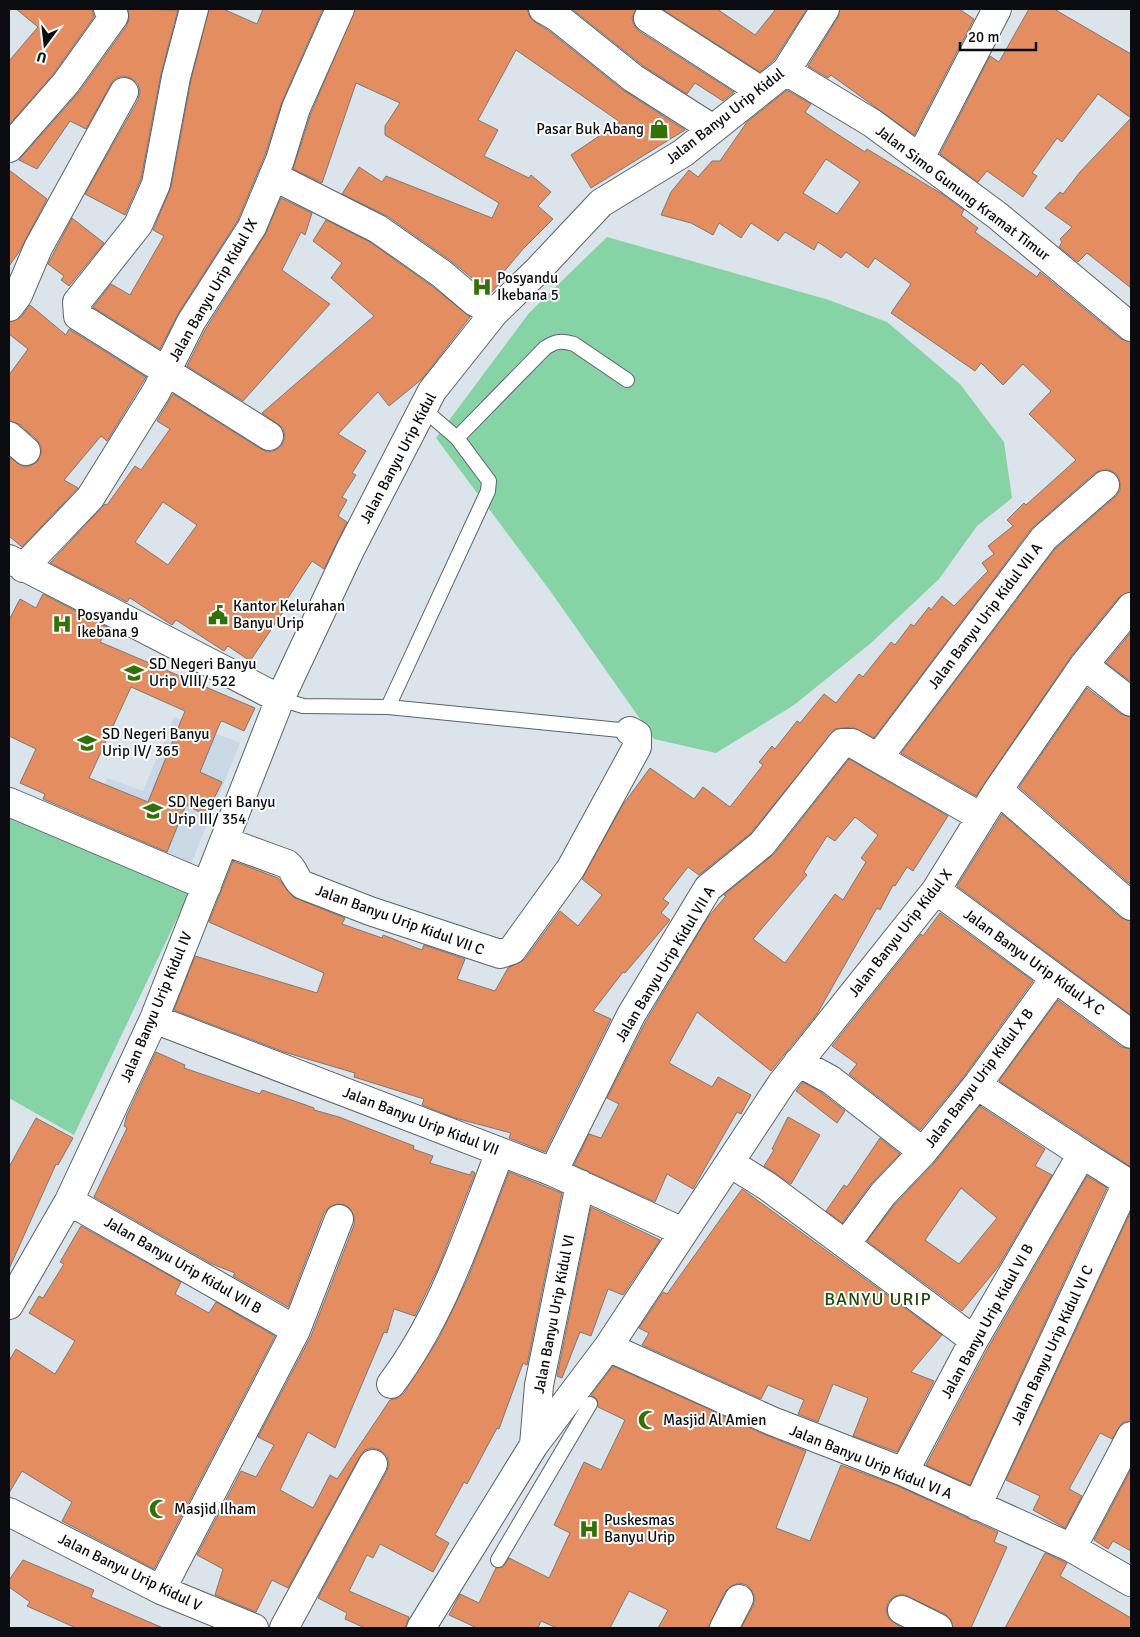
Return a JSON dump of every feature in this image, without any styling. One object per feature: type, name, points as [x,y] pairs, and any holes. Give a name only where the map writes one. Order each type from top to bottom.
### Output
[{"type":"street","points":[[9,148],[66,83],[114,16],[113,12],[108,9]]},
{"type":"street","points":[[194,9],[176,77],[156,184],[138,225],[77,302],[76,307],[78,316],[269,436]]},
{"type":"street","name":"Jalan Banyu Urip Kidul IX","points":[[16,563],[90,498],[156,392],[191,322],[252,227],[273,176],[296,108],[340,9]]},
{"type":"street","points":[[542,9],[557,17],[633,78],[713,129]]},
{"type":"street","name":"Jalan Banyu Urip Kidul","points":[[280,699],[350,550],[432,391],[494,313],[538,270],[601,203],[683,153],[786,71],[825,9]]},
{"type":"street","points":[[920,158],[997,9]]},
{"type":"street","points":[[648,18],[760,91]]},
{"type":"street","name":"Jalan Simo Gunung Kramat Timur","points":[[786,71],[872,123],[920,158],[998,216],[1131,327]]},
{"type":"street","points":[[9,307],[18,295],[18,268],[38,248],[124,92]]},
{"type":"street","points":[[273,176],[378,229],[442,274],[475,302],[494,313]]},
{"type":"street","name":"Jalan Banyu Urip Kidul VII A","points":[[878,758],[1044,538],[1104,485]]},
{"type":"street","points":[[16,563],[280,699]]},
{"type":"street","name":"Jalan Banyu Urip Kidul X","points":[[683,1232],[782,1082],[936,890],[998,790],[1084,665],[1131,607]]},
{"type":"street","points":[[1084,665],[1131,702]]},
{"type":"street","name":"Jalan Banyu Urip Kidul IV","points":[[9,1305],[69,1201],[154,1019],[280,699]]},
{"type":"street","name":"Jalan Banyu Urip Kidul VII C","points":[[224,841],[287,864],[295,870],[299,882],[303,884],[379,914],[500,954],[512,950],[571,868],[637,747],[637,735],[630,731]]},
{"type":"street","name":"Jalan Banyu Urip Kidul VII A","points":[[553,1172],[631,1015],[708,888],[762,844],[842,743],[852,743],[981,817]]},
{"type":"street","points":[[998,790],[1131,906]]},
{"type":"street","points":[[9,802],[207,886]]},
{"type":"street","name":"Jalan Banyu Urip Kidul X C","points":[[936,890],[1131,1034]]},
{"type":"street","name":"Jalan Banyu Urip Kidul X B","points":[[798,1062],[831,1080],[923,1152],[977,1085],[1055,978]]},
{"type":"street","name":"Jalan Banyu Urip Kidul VII","points":[[154,1019],[553,1172],[683,1232]]},
{"type":"street","points":[[977,1085],[1077,1162],[1129,1184]]},
{"type":"street","points":[[391,1384],[409,1360],[444,1294],[500,1152]]},
{"type":"street","points":[[846,1244],[882,1194],[923,1152]]},
{"type":"street","name":"Jalan Banyu Urip Kidul VI B","points":[[904,1472],[974,1340],[1077,1162]]},
{"type":"street","points":[[730,1163],[767,1186],[974,1340]]},
{"type":"street","name":"Jalan Banyu Urip Kidul VI","points":[[529,1454],[539,1385],[580,1184]]},
{"type":"street","name":"Jalan Banyu Urip Kidul VI C","points":[[977,1506],[1129,1184]]},
{"type":"street","name":"Jalan Banyu Urip Kidul VII B","points":[[69,1201],[296,1330]]},
{"type":"street","points":[[161,1590],[296,1330],[339,1219]]},
{"type":"street","name":"Jalan Banyu Urip Kidul VI","points":[[421,1628],[529,1454],[608,1347],[683,1232]]},
{"type":"street","name":"Jalan Banyu Urip Kidul VI A","points":[[608,1347],[772,1421],[904,1472],[1072,1548],[1131,1582]]},
{"type":"street","points":[[1072,1548],[1131,1436]]},
{"type":"street","points":[[284,1628],[373,1464]]},
{"type":"street","name":"Jalan Banyu Urip Kidul V","points":[[9,1512],[161,1590],[254,1628]]},
{"type":"street","points":[[724,1628],[739,1599]]},
{"type":"street","points":[[902,1610],[938,1628]]},
{"type":"lane","points":[[457,438],[545,348],[554,342],[564,340],[574,344],[627,380]]},
{"type":"lane","points":[[388,707],[488,491],[489,481],[457,438],[422,408]]},
{"type":"lane","points":[[280,699],[303,706],[388,707],[630,731]]},
{"type":"lane","points":[[498,1560],[590,1404]]},
{"type":"lane","points":[[529,1454],[547,1476]]},
{"type":"shaded area","name":"SD Negeri Banyu Urip III/ 354","points":[[174,717],[240,743],[188,871],[86,830],[107,778],[143,791]]},
{"type":"green space","points":[[607,237],[829,300],[887,322],[960,384],[1004,442],[1012,498],[977,526],[939,579],[871,643],[794,705],[716,753],[654,739],[551,592],[436,438],[529,313]]},
{"type":"green space","points":[[9,811],[191,889],[74,1135],[9,1098]]},
{"type":"building","points":[[16,9],[92,9],[94,17],[54,73],[9,125],[9,61],[38,27]]},
{"type":"building","points":[[128,9],[178,10],[161,74],[141,179],[125,215],[85,194],[138,100],[140,92],[138,84],[131,78],[123,76],[116,78],[86,129],[70,121],[37,169],[19,160],[79,92],[127,25],[129,19]]},
{"type":"building","points":[[209,9],[223,9],[257,24],[263,9],[323,9],[282,102],[265,155],[238,220],[178,314],[160,349],[93,307],[111,284],[130,295],[164,236],[153,230],[171,187],[191,80]]},
{"type":"building","points":[[355,9],[527,9],[530,17],[535,22],[548,30],[623,90],[685,130],[591,188],[571,155],[620,122],[516,50],[478,120],[498,130],[484,156],[529,178],[531,175],[551,192],[538,206],[553,219],[523,249],[496,281],[499,284],[491,293],[451,261],[387,216],[342,194],[359,167],[382,182],[386,176],[492,218],[499,203],[385,135],[385,126],[400,103],[356,83],[322,183],[293,169],[311,113]]},
{"type":"building","points":[[572,9],[636,9],[632,18],[634,25],[639,31],[734,92],[723,101],[695,83],[687,94],[642,65]]},
{"type":"building","points":[[662,9],[717,9],[755,35],[776,9],[807,9],[774,60],[760,72]]},
{"type":"building","points":[[840,9],[959,9],[974,19],[914,135],[831,75],[828,78],[808,66],[838,17]]},
{"type":"building","points":[[1029,9],[1054,9],[1131,54],[1131,118],[1098,94],[1062,142],[1057,138],[1032,173],[1037,176],[1023,197],[987,171],[978,182],[940,154],[990,56],[999,62]]},
{"type":"building","points":[[787,90],[811,104],[805,112],[831,130],[865,152],[867,149],[942,194],[964,210],[961,215],[978,228],[975,232],[1037,277],[1040,272],[1121,339],[1131,342],[1131,592],[1119,597],[1072,655],[976,796],[901,753],[1055,549],[1116,496],[1120,490],[1120,482],[1117,475],[1110,470],[1102,470],[1095,473],[1032,528],[874,738],[852,727],[835,729],[751,833],[699,875],[688,867],[663,899],[669,903],[661,913],[670,920],[625,973],[623,972],[593,1011],[611,1019],[545,1152],[509,1138],[511,1133],[455,1118],[422,1105],[424,1099],[354,1077],[355,1073],[284,1052],[174,1010],[195,956],[317,993],[324,973],[209,922],[233,861],[278,878],[293,897],[345,918],[342,924],[382,938],[383,935],[422,950],[424,945],[465,959],[457,979],[495,991],[508,968],[525,959],[560,911],[578,926],[602,895],[582,879],[622,806],[650,768],[694,799],[703,787],[730,807],[763,765],[759,762],[772,746],[775,749],[797,721],[800,723],[824,694],[836,703],[859,674],[863,677],[891,642],[895,645],[911,624],[914,626],[929,607],[931,610],[942,596],[954,606],[988,571],[982,563],[994,554],[988,546],[1013,526],[1007,520],[1024,503],[1026,505],[1076,460],[1029,414],[1051,391],[1023,364],[1003,385],[981,363],[975,371],[891,313],[911,284],[875,258],[868,268],[846,252],[841,258],[818,242],[814,250],[785,232],[778,241],[751,223],[741,238],[719,223],[713,235],[691,223],[661,215],[671,192],[689,170],[698,177],[712,161],[720,161],[747,122]],"holes":[[[826,159],[860,182],[837,214],[803,193]]]},
{"type":"building","points":[[1131,118],[1131,288],[1087,253],[1078,262],[1059,247],[1062,242],[1060,239],[1072,227],[1045,208],[1060,192],[1063,194],[1080,172]]},
{"type":"building","points":[[9,170],[47,199],[19,252],[9,266]]},
{"type":"building","points":[[281,198],[312,213],[305,235],[301,232],[282,270],[330,304],[243,401],[187,366],[205,330],[265,235]]},
{"type":"building","points":[[72,218],[104,243],[69,286],[61,280],[64,276],[48,264]]},
{"type":"building","points":[[326,220],[370,242],[432,286],[470,317],[422,379],[389,406],[378,392],[338,434],[366,451],[352,473],[356,475],[342,497],[347,500],[338,516],[347,522],[324,569],[312,561],[282,607],[285,609],[250,661],[228,646],[224,651],[176,620],[172,625],[130,598],[127,602],[50,563],[105,504],[107,505],[135,466],[141,470],[170,429],[157,421],[173,394],[261,449],[268,452],[276,450],[282,445],[285,437],[283,428],[262,413],[374,316],[331,278],[342,263],[313,241]],"holes":[[[163,502],[197,525],[168,565],[135,542]]]},
{"type":"building","points":[[30,305],[66,335],[69,329],[146,377],[107,441],[101,436],[64,480],[78,488],[22,547],[9,536],[9,457],[22,466],[30,466],[37,462],[41,454],[41,446],[19,424],[9,421],[9,375],[28,349],[9,334],[9,322],[21,317]]},
{"type":"building","points":[[43,594],[109,628],[100,642],[255,708],[244,731],[222,721],[220,723],[200,772],[222,782],[206,815],[186,805],[167,852],[43,799],[45,794],[20,783],[36,749],[9,736],[9,620],[20,599],[36,608]],"holes":[[[131,687],[185,711],[148,802],[89,778]]]},
{"type":"building","points":[[1131,632],[1131,682],[1106,663]]},
{"type":"building","points":[[1087,688],[1121,714],[1131,717],[1131,885],[1019,787]]},
{"type":"building","points":[[849,759],[948,816],[913,871],[907,867],[895,886],[893,885],[880,910],[877,908],[817,1014],[771,1071],[697,1012],[669,1063],[712,1087],[718,1077],[751,1095],[741,1114],[737,1112],[693,1189],[667,1174],[655,1202],[574,1165],[589,1134],[601,1138],[619,1104],[607,1098],[645,1023],[708,917],[726,896],[724,895],[774,854]],"holes":[[[855,817],[878,835],[861,858],[866,862],[843,900],[835,894],[785,963],[753,939],[807,875],[804,872],[827,836],[835,841]]]},
{"type":"building","points":[[1002,814],[1121,918],[1131,921],[1131,1015],[957,886]]},
{"type":"building","points":[[940,913],[1033,981],[965,1075],[920,1130],[849,1074],[857,1064],[832,1046],[921,934],[923,936]]},
{"type":"building","points":[[1058,1000],[1122,1047],[1131,1049],[1131,1167],[999,1081]]},
{"type":"building","points":[[156,1052],[185,1065],[184,1068],[260,1094],[262,1090],[414,1146],[413,1149],[433,1156],[430,1163],[470,1175],[472,1171],[475,1173],[439,1266],[415,1316],[394,1309],[387,1333],[384,1332],[335,1448],[308,1432],[280,1490],[313,1508],[330,1475],[337,1479],[390,1400],[404,1393],[439,1338],[468,1278],[509,1172],[562,1193],[527,1365],[523,1363],[499,1429],[497,1428],[467,1484],[464,1482],[435,1535],[449,1543],[433,1572],[380,1544],[373,1558],[367,1555],[349,1591],[409,1617],[405,1628],[365,1628],[345,1619],[347,1613],[318,1598],[387,1471],[389,1464],[387,1456],[380,1450],[372,1448],[365,1450],[360,1456],[288,1588],[272,1580],[256,1612],[215,1595],[223,1569],[197,1555],[241,1471],[256,1477],[274,1445],[258,1437],[311,1336],[354,1225],[354,1217],[351,1210],[345,1205],[337,1204],[329,1207],[324,1213],[288,1307],[233,1276],[235,1273],[212,1264],[94,1197],[127,1128],[124,1126],[127,1115]]},
{"type":"building","points":[[803,1082],[822,1093],[845,1111],[837,1123],[796,1091]]},
{"type":"building","points":[[980,1106],[1045,1149],[1035,1166],[1052,1175],[998,1267],[962,1311],[867,1241],[895,1204],[935,1162]],"holes":[[[961,1188],[997,1218],[959,1264],[925,1240]]]},
{"type":"building","points":[[788,1117],[820,1135],[791,1184],[764,1166],[774,1150],[772,1149]]},
{"type":"building","points":[[36,1118],[73,1138],[58,1165],[56,1164],[9,1269],[9,1167]]},
{"type":"building","points":[[880,1138],[900,1154],[870,1185],[842,1223],[826,1211],[844,1185],[847,1187]]},
{"type":"building","points":[[1087,1176],[1107,1188],[970,1485],[926,1465],[988,1348]]},
{"type":"building","points":[[742,1189],[942,1335],[911,1372],[934,1381],[897,1452],[853,1436],[868,1398],[833,1384],[818,1422],[798,1414],[804,1400],[768,1385],[761,1399],[642,1345],[649,1333],[639,1328],[663,1292],[667,1294]]},
{"type":"building","points":[[591,1207],[660,1240],[623,1295],[608,1289],[591,1336],[580,1332],[562,1378],[557,1376]]},
{"type":"building","points":[[1131,1211],[1131,1421],[1122,1423],[1112,1439],[1100,1433],[1069,1489],[1082,1496],[1065,1528],[1033,1510],[1040,1496],[1006,1480]]},
{"type":"building","points":[[81,1226],[181,1282],[175,1294],[209,1313],[216,1302],[275,1336],[154,1569],[62,1521],[72,1502],[22,1471],[9,1493],[9,1361],[16,1349],[55,1374],[75,1341],[29,1313],[39,1296],[43,1298],[64,1264],[60,1262]]},
{"type":"building","points":[[613,1366],[806,1451],[776,1528],[810,1541],[841,1465],[898,1486],[998,1532],[994,1542],[1007,1547],[971,1628],[953,1628],[951,1620],[945,1614],[902,1594],[893,1597],[888,1603],[886,1610],[889,1619],[902,1628],[741,1628],[753,1606],[755,1598],[747,1585],[739,1583],[731,1586],[725,1592],[708,1628],[658,1628],[668,1610],[629,1591],[610,1628],[557,1628],[541,1621],[538,1628],[477,1628],[449,1615],[460,1594],[479,1603],[496,1568],[503,1567],[509,1558],[549,1578],[570,1533],[554,1525],[584,1462],[601,1470],[625,1420],[598,1407],[597,1399],[591,1395]]},
{"type":"building","points":[[1131,1469],[1131,1551],[1113,1541],[1108,1549],[1094,1540]]},
{"type":"building","points":[[1045,1553],[1067,1563],[1060,1576],[1131,1618],[1131,1628],[1005,1628]]},
{"type":"building","points":[[23,1560],[94,1590],[91,1597],[163,1628],[76,1628],[27,1606],[30,1602],[9,1587],[9,1580]]},
{"type":"place","name":"Pasar Buk Abang","points":[[659,129]]},
{"type":"place","name":"Posyandu Ikebana 5","points":[[482,287]]},
{"type":"place","name":"Kantor Kelurahan Banyu Urip","points":[[218,615]]},
{"type":"place","name":"Posyandu Ikebana 9","points":[[62,624]]},
{"type":"place","name":"SD Negeri Banyu Urip VIII/ 522","points":[[134,673]]},
{"type":"place","name":"SD Negeri Banyu Urip IV/ 365","points":[[87,743]]},
{"type":"place","name":"SD Negeri Banyu Urip III/ 354","points":[[153,811]]},
{"type":"place","name":"Masjid Al Amien","points":[[648,1420]]},
{"type":"place","name":"Masjid Ilham","points":[[159,1509]]},
{"type":"place","name":"Puskesmas Banyu Urip","points":[[589,1529]]},
{"type":"district","name":"BANYU URIP","points":[[878,1299]]}]
